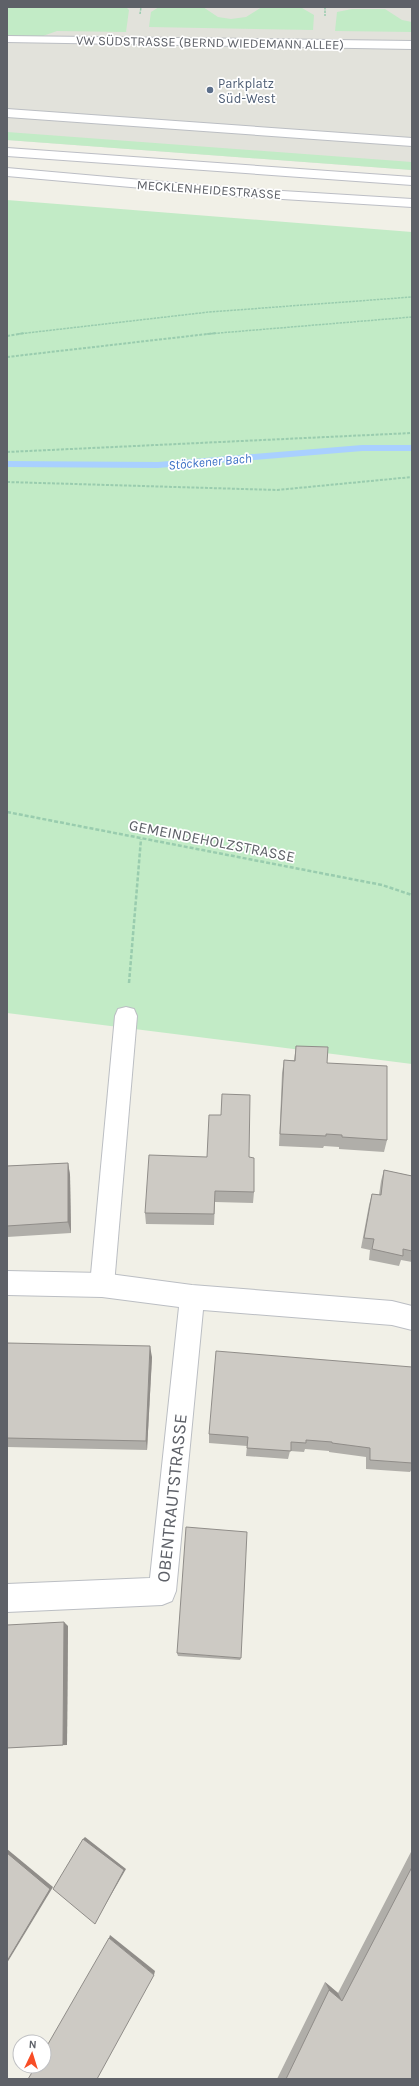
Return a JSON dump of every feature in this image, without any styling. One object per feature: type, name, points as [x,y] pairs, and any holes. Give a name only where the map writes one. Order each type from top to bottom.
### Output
[{"type":"main road","name":"VW SÜDSTRASSE (BERND WIEDEMANN ALLEE)","points":[[7,39],[412,46]]},
{"type":"main road","points":[[7,113],[412,142]]},
{"type":"main road","name":"MECKLENHEIDESTRASSE","points":[[7,152],[412,180]]},
{"type":"main road","name":"MECKLENHEIDESTRASSE","points":[[7,172],[232,192],[412,203]]},
{"type":"main road","points":[[102,1286],[126,1016]]},
{"type":"main road","points":[[7,1283],[102,1286],[192,1297],[392,1313],[412,1318]]},
{"type":"main road","name":"OBENTRAUTSTRASSE","points":[[7,1598],[162,1592],[192,1297]]},
{"type":"path","points":[[7,336],[74,326],[184,315],[412,297]]},
{"type":"path","points":[[7,357],[229,332],[412,317]]},
{"type":"path","points":[[7,452],[412,432]]},
{"type":"path","points":[[7,482],[277,490],[412,477]]},
{"type":"path","name":"GEMEINDEHOLZSTRASSE","points":[[7,812],[382,885],[412,895]]},
{"type":"path","points":[[126,1016],[141,838]]},
{"type":"shaded area","points":[[7,7],[412,7],[412,170],[7,140]]},
{"type":"green space","points":[[7,7],[126,7],[129,10],[126,32],[57,31],[40,37],[7,36]]},
{"type":"green space","points":[[159,7],[203,7],[218,17],[231,19],[246,17],[262,7],[302,8],[314,15],[313,30],[149,27],[151,12]]},
{"type":"green space","points":[[352,9],[385,9],[402,20],[412,22],[412,32],[335,31],[337,12]]},
{"type":"green space","points":[[7,132],[412,162],[412,170],[7,140]]},
{"type":"green space","points":[[7,200],[412,232],[412,1064],[7,1013]]},
{"type":"building","points":[[296,1046],[328,1047],[327,1063],[387,1066],[387,1140],[342,1137],[342,1135],[326,1134],[326,1136],[280,1134],[284,1060],[295,1061]]},
{"type":"building","points":[[222,1094],[250,1095],[249,1157],[254,1158],[254,1192],[215,1191],[214,1214],[145,1213],[149,1155],[207,1157],[209,1115],[221,1115]]},
{"type":"building","points":[[68,1163],[68,1222],[7,1226],[7,1166]]},
{"type":"building","points":[[384,1170],[412,1176],[412,1251],[403,1249],[403,1256],[372,1249],[374,1239],[364,1238],[372,1194],[381,1195]]},
{"type":"building","points":[[7,1343],[150,1346],[146,1441],[7,1438]]},
{"type":"building","points":[[216,1351],[412,1367],[412,1463],[370,1460],[370,1448],[332,1442],[306,1440],[306,1443],[291,1442],[291,1451],[247,1448],[248,1437],[209,1434]]},
{"type":"building","points":[[186,1527],[247,1532],[241,1658],[177,1653]]},
{"type":"building","points":[[64,1622],[63,1745],[7,1748],[7,1625]]},
{"type":"building","points":[[83,1839],[124,1870],[95,1924],[53,1889]]},
{"type":"building","points":[[7,1853],[50,1889],[7,1961]]},
{"type":"building","points":[[412,1867],[412,2079],[286,2079],[329,1990],[342,2001]]},
{"type":"building","points":[[109,1938],[154,1975],[97,2079],[28,2079],[31,2074],[52,2074],[52,2037]]},
{"type":"waterway","name":"Stöckener Bach","points":[[7,464],[158,465],[362,448],[412,448]]},
{"type":"place","name":"Parkplatz Süd-West","points":[[210,90]]}]
